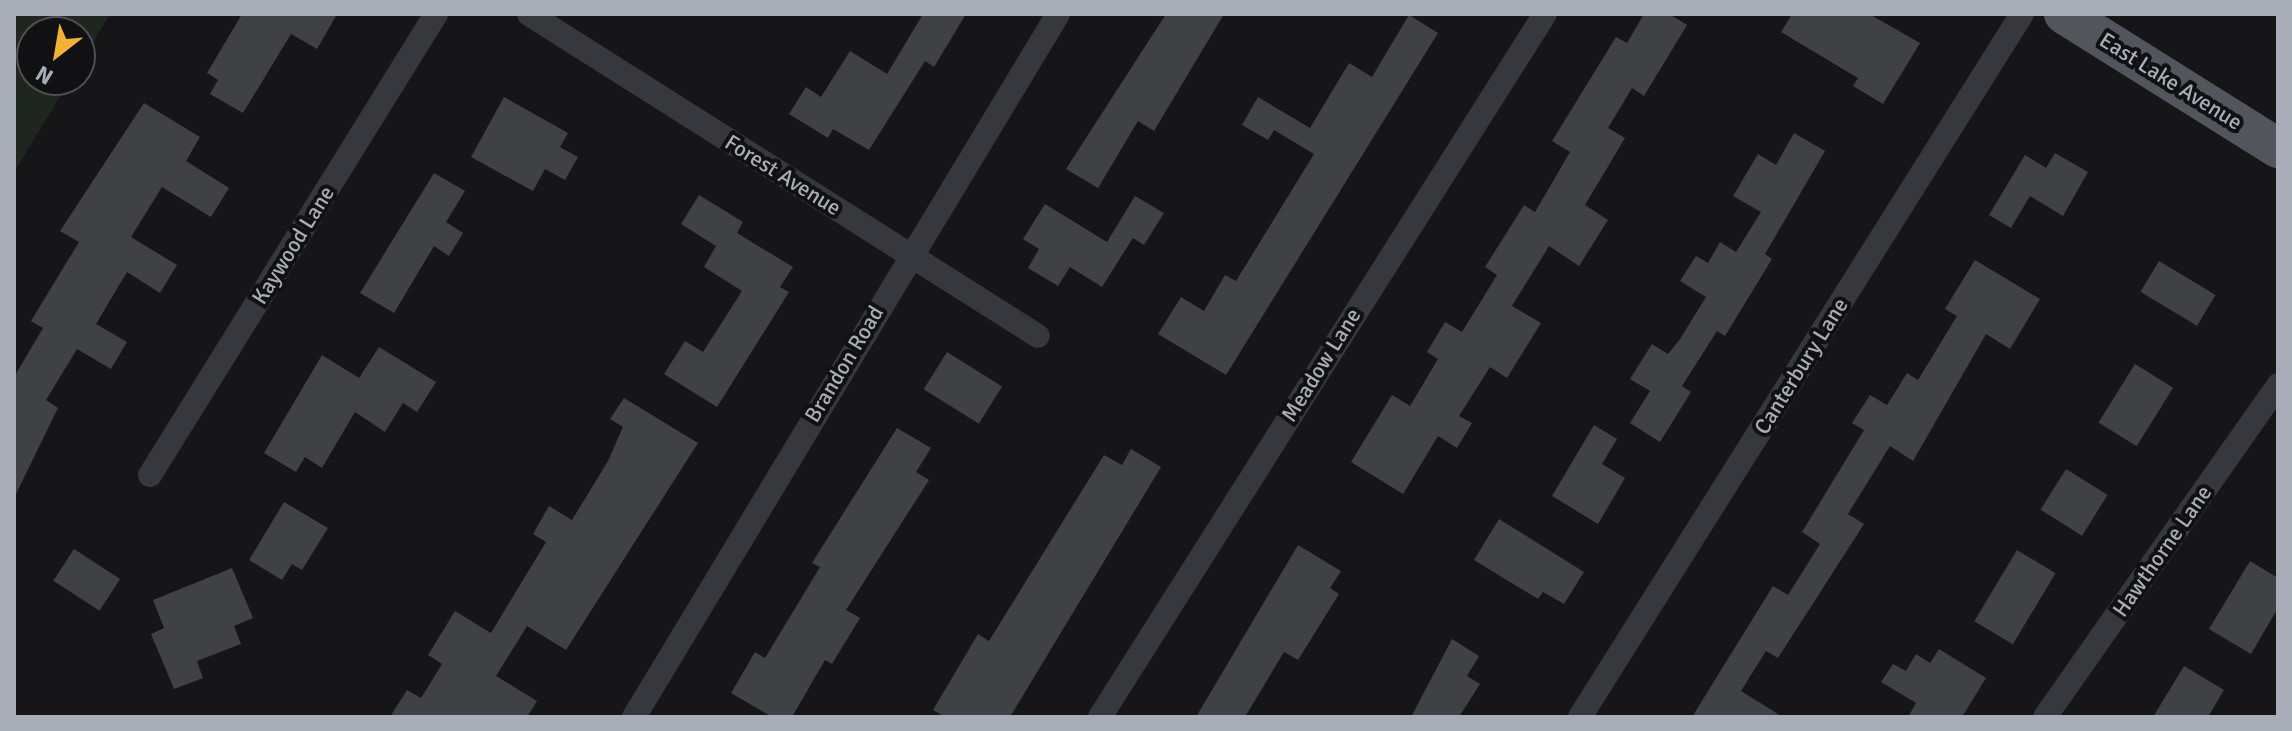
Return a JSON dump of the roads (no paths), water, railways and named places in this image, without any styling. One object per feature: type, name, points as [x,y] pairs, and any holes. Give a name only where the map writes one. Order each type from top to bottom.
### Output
[{"type":"main road","name":"East Lake Avenue","points":[[2064,14],[2278,148]]},
{"type":"street","name":"Kaywood Lane","points":[[150,475],[436,14]]},
{"type":"street","name":"Forest Avenue","points":[[529,14],[1038,336]]},
{"type":"street","name":"Brandon Road","points":[[634,717],[909,255],[1058,14]]},
{"type":"street","name":"Meadow Lane","points":[[1100,717],[1545,14]]},
{"type":"street","name":"Canterbury Lane","points":[[1580,717],[2022,14]]},
{"type":"street","name":"Hawthorne Lane","points":[[2045,717],[2278,385]]}]
